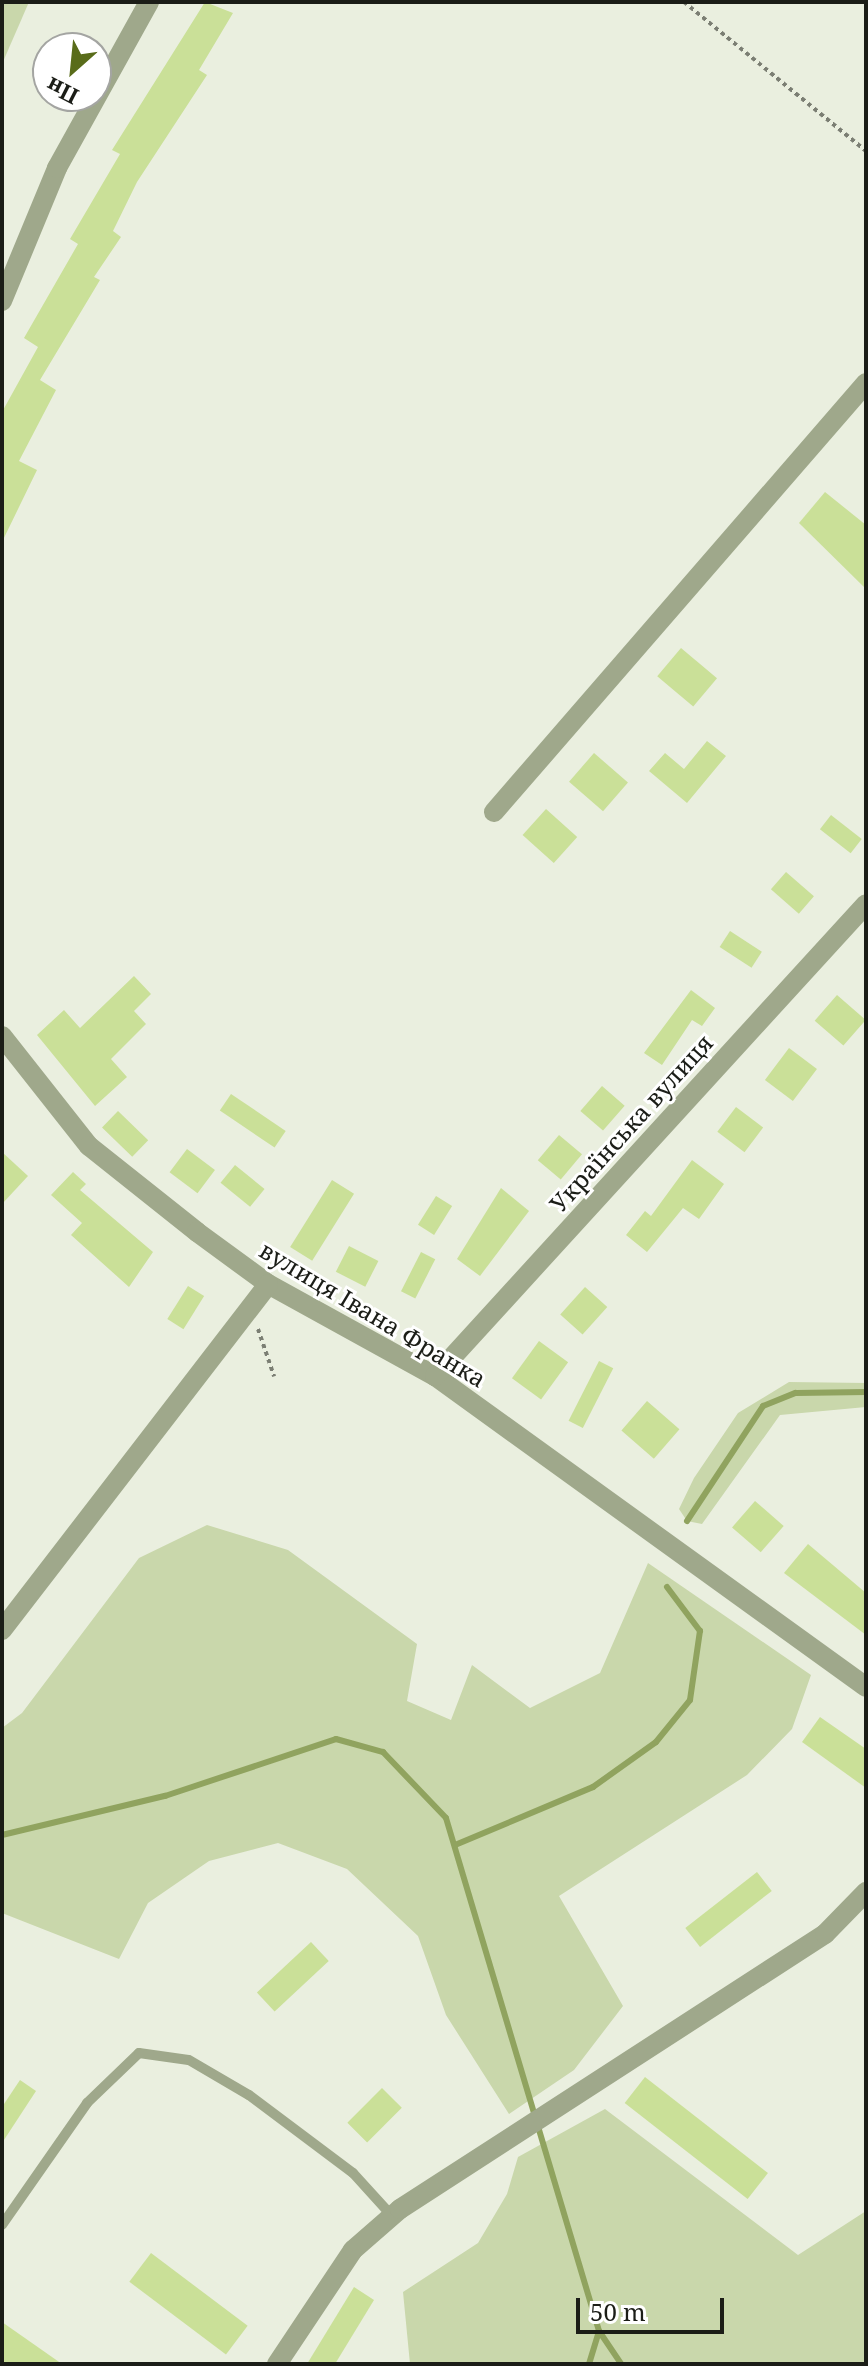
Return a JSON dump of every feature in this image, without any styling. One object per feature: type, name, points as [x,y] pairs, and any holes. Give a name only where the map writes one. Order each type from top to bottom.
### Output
[{"type":"street","points":[[2,301],[57,168],[149,2]]},
{"type":"street","points":[[494,812],[866,383]]},
{"type":"street","name":"Українська вулиця","points":[[435,1376],[866,904]]},
{"type":"street","name":"вулиця Івана Франка","points":[[2,1036],[89,1146],[268,1284],[435,1376],[866,1687]]},
{"type":"street","points":[[2,1630],[268,1284]]},
{"type":"street","points":[[277,2364],[353,2250],[392,2216],[825,1934],[866,1892]]},
{"type":"lane","points":[[2,2225],[87,2103],[139,2053],[189,2060],[249,2095],[353,2173],[392,2216]]},
{"type":"path","points":[[684,2],[866,151]]},
{"type":"path","points":[[249,1309],[274,1376]]},
{"type":"green space","points":[[2,2],[29,2],[2,64]]},
{"type":"green space","points":[[789,1382],[866,1383],[866,1407],[780,1415],[702,1524],[687,1521],[679,1509],[694,1478],[738,1413]]},
{"type":"green space","points":[[207,1525],[288,1550],[417,1644],[407,1701],[451,1720],[472,1665],[530,1708],[600,1673],[648,1563],[811,1675],[792,1729],[747,1775],[559,1896],[623,2006],[574,2070],[509,2114],[446,2015],[418,1936],[347,1869],[278,1843],[209,1861],[148,1903],[119,1959],[2,1913],[2,1728],[22,1713],[139,1558]]},
{"type":"green space","points":[[605,2109],[798,2255],[866,2211],[866,2364],[410,2364],[403,2292],[478,2243],[507,2194],[518,2157]]},
{"type":"building","points":[[205,2],[233,13],[199,70],[207,75],[137,182],[113,231],[121,237],[94,277],[100,280],[40,380],[56,390],[19,461],[37,470],[2,542],[2,412],[38,347],[24,338],[78,244],[70,239],[120,154],[112,150]]},
{"type":"building","points":[[825,492],[866,525],[866,589],[799,523]]},
{"type":"building","points":[[681,648],[717,678],[693,707],[657,676]]},
{"type":"building","points":[[707,741],[726,756],[687,803],[649,771],[665,753],[684,769]]},
{"type":"building","points":[[594,753],[628,783],[603,811],[569,782]]},
{"type":"building","points":[[546,809],[577,837],[554,863],[523,835]]},
{"type":"building","points":[[831,815],[862,839],[851,853],[820,829]]},
{"type":"building","points":[[786,872],[814,896],[799,914],[771,889]]},
{"type":"building","points":[[730,931],[762,952],[752,968],[720,947]]},
{"type":"building","points":[[134,976],[151,994],[134,1011],[146,1024],[111,1059],[127,1077],[95,1106],[37,1035],[64,1010],[80,1028]]},
{"type":"building","points":[[691,990],[715,1008],[702,1026],[692,1020],[662,1065],[644,1053]]},
{"type":"building","points":[[837,995],[866,1020],[843,1046],[815,1021]]},
{"type":"building","points":[[789,1048],[817,1069],[793,1101],[765,1080]]},
{"type":"building","points":[[602,1086],[625,1106],[603,1131],[580,1111]]},
{"type":"building","points":[[231,1094],[286,1131],[275,1147],[220,1111]]},
{"type":"building","points":[[736,1107],[763,1127],[744,1152],[717,1132]]},
{"type":"building","points":[[118,1111],[148,1140],[132,1157],[102,1128]]},
{"type":"building","points":[[559,1135],[582,1154],[561,1180],[538,1160]]},
{"type":"building","points":[[187,1149],[215,1170],[197,1193],[170,1172]]},
{"type":"building","points":[[2,1152],[28,1176],[2,1204]]},
{"type":"building","points":[[692,1160],[724,1184],[699,1219],[683,1208],[647,1252],[626,1235],[645,1211],[651,1216]]},
{"type":"building","points":[[235,1165],[265,1189],[250,1207],[221,1183]]},
{"type":"building","points":[[73,1172],[86,1184],[80,1190],[153,1252],[129,1287],[71,1235],[82,1223],[51,1195]]},
{"type":"building","points":[[332,1180],[354,1194],[312,1261],[290,1247]]},
{"type":"building","points":[[501,1188],[529,1211],[480,1276],[457,1259]]},
{"type":"building","points":[[436,1196],[452,1206],[434,1235],[418,1225]]},
{"type":"building","points":[[349,1246],[378,1261],[365,1287],[336,1272]]},
{"type":"building","points":[[421,1252],[435,1259],[415,1298],[401,1291]]},
{"type":"building","points":[[188,1286],[204,1296],[183,1329],[167,1319]]},
{"type":"building","points":[[585,1287],[607,1307],[583,1335],[560,1314]]},
{"type":"building","points":[[539,1341],[568,1362],[541,1399],[512,1378]]},
{"type":"building","points":[[599,1361],[613,1368],[583,1428],[569,1421]]},
{"type":"building","points":[[647,1401],[679,1429],[654,1459],[621,1430]]},
{"type":"building","points":[[755,1501],[784,1526],[761,1552],[732,1527]]},
{"type":"building","points":[[808,1544],[866,1593],[866,1635],[784,1573]]},
{"type":"building","points":[[820,1717],[866,1749],[866,1788],[802,1742]]},
{"type":"building","points":[[757,1872],[772,1891],[700,1947],[685,1928]]},
{"type":"building","points":[[311,1942],[329,1961],[275,2011],[257,1992]]},
{"type":"building","points":[[645,2077],[768,2173],[748,2199],[625,2103]]},
{"type":"building","points":[[20,2080],[36,2091],[2,2143],[2,2107]]},
{"type":"building","points":[[382,2088],[402,2108],[367,2142],[347,2123]]},
{"type":"building","points":[[151,2253],[248,2326],[226,2355],[129,2282]]},
{"type":"building","points":[[354,2287],[374,2300],[335,2364],[307,2364]]},
{"type":"building","points":[[2,2322],[62,2364],[2,2364]]},
{"type":"waterway","points":[[687,1521],[763,1406],[796,1393],[866,1392]]},
{"type":"waterway","points":[[455,1845],[593,1787],[656,1742],[690,1700],[700,1631],[667,1587]]},
{"type":"waterway","points":[[2,1835],[165,1796],[336,1739],[383,1752],[446,1818],[599,2331],[621,2364]]},
{"type":"waterway","points":[[589,2364],[599,2331]]}]
